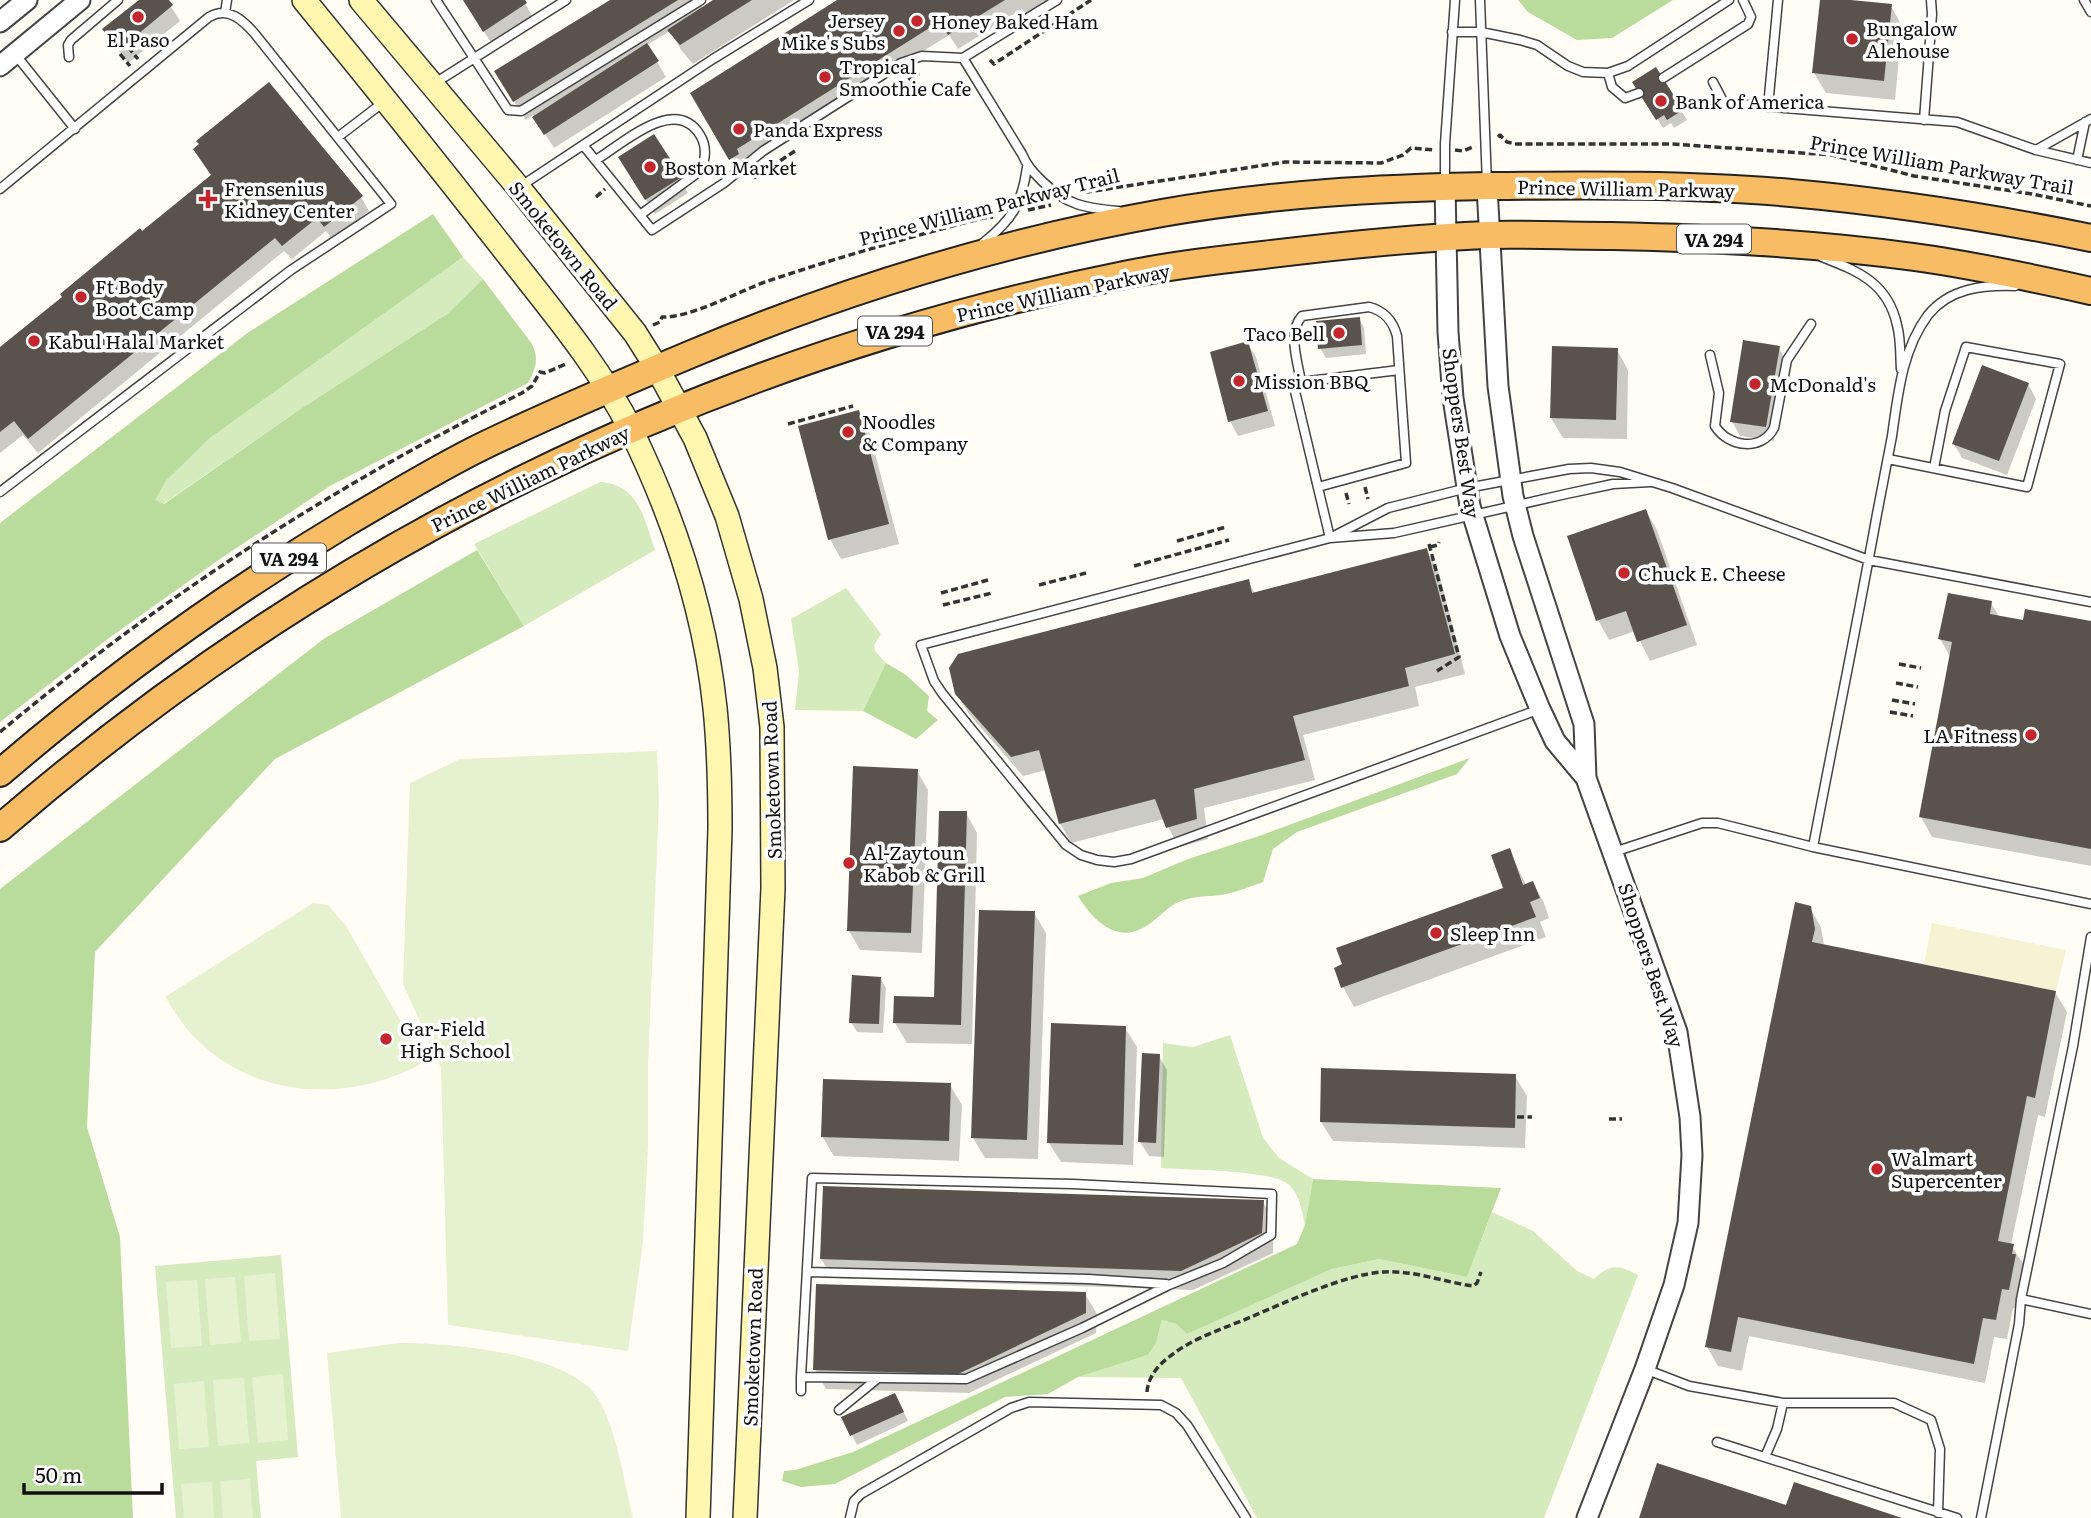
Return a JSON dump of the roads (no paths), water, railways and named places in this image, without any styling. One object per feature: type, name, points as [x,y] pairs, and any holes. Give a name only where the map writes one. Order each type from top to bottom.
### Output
[{"type":"highway","name":"Prince William Parkway","points":[[0,774],[130,667],[198,618],[292,556],[390,497],[481,447],[744,331],[833,299],[963,259],[1050,236],[1152,215],[1298,194],[1586,184],[1788,193],[1908,205],[2091,238]]},
{"type":"highway","name":"Prince William Parkway","points":[[0,828],[109,737],[258,631],[412,536],[508,485],[630,428],[823,354],[902,329],[1040,293],[1134,272],[1235,258],[1331,247],[1489,235],[1685,237],[1788,244],[1913,257],[2086,290]]},
{"type":"main road","points":[[304,0],[574,339],[608,389],[651,474],[674,532],[692,591],[706,648],[715,705],[720,765],[714,1047],[698,1518]]},
{"type":"main road","name":"Smoketown Road","points":[[361,0],[519,187],[635,333],[680,408],[707,467],[741,557],[765,668],[773,739],[772,914],[745,1518]]},
{"type":"street","points":[[0,22],[27,0]]},
{"type":"street","points":[[7,60],[80,0]]},
{"type":"street","name":"Shoppers Best Way","points":[[1446,187],[1448,332],[1453,398],[1472,514],[1510,636],[1540,709],[1555,741],[1587,778]]},
{"type":"street","name":"Shoppers Best Way","points":[[1487,187],[1498,386],[1515,505],[1584,724],[1587,778],[1677,1032],[1690,1117],[1692,1155],[1688,1223],[1674,1285],[1587,1518]]},
{"type":"lane","points":[[69,57],[68,45],[71,40],[118,0]]},
{"type":"lane","points":[[225,12],[228,0]]},
{"type":"lane","points":[[436,0],[508,110],[521,111],[701,0]]},
{"type":"lane","points":[[519,187],[809,0]]},
{"type":"lane","points":[[583,145],[652,230],[723,183],[764,151],[905,61],[922,56],[963,58],[1057,0]]},
{"type":"lane","points":[[1446,187],[1444,144],[1455,0]]},
{"type":"lane","points":[[1480,0],[1487,187]]},
{"type":"lane","points":[[1452,32],[1481,32],[1537,45],[1568,66],[1583,72],[1608,73],[1628,66],[1729,0]]},
{"type":"lane","points":[[1663,78],[1748,24],[1751,18],[1743,0]]},
{"type":"lane","points":[[1768,107],[1778,0]]},
{"type":"lane","points":[[1924,120],[1931,0]]},
{"type":"lane","points":[[2084,0],[2091,12]]},
{"type":"lane","points":[[432,85],[561,1]]},
{"type":"lane","points":[[0,189],[209,17],[225,12],[237,17],[255,34],[391,204],[291,270],[0,492]]},
{"type":"lane","points":[[963,58],[1022,154],[1027,167],[1058,196],[1094,209],[1152,215]]},
{"type":"lane","points":[[7,60],[75,129]]},
{"type":"lane","points":[[1608,73],[1612,87],[1625,98],[1639,93]]},
{"type":"lane","points":[[1713,82],[1724,103],[1957,122],[2036,150],[2091,163]]},
{"type":"lane","points":[[338,137],[386,100]]},
{"type":"lane","points":[[596,160],[664,119],[677,119],[696,129],[702,139],[705,153],[700,172],[640,215]]},
{"type":"lane","points":[[2036,150],[2088,120]]},
{"type":"lane","points":[[2077,160],[2088,120]]},
{"type":"lane","points":[[963,259],[1013,214],[1021,198],[1027,167]]},
{"type":"lane","points":[[1788,244],[1859,272],[1878,287],[1898,326],[1901,376]]},
{"type":"lane","points":[[1813,847],[1888,459],[1901,376],[1917,332],[1930,313],[1953,295],[1966,289],[1981,286],[2086,290]]},
{"type":"lane","points":[[1301,382],[1295,328],[1298,320],[1309,313],[1358,308],[1379,310],[1394,325],[1406,463],[1318,487]]},
{"type":"lane","points":[[1710,355],[1719,393],[1716,426],[1728,441],[1762,441],[1770,437],[1774,428],[1787,360],[1811,324]]},
{"type":"lane","points":[[1888,459],[2027,487],[2060,365],[1966,347],[1945,411],[1934,468]]},
{"type":"lane","points":[[1330,538],[1294,387],[1301,382],[1399,370]]},
{"type":"lane","points":[[1330,538],[1388,508],[1467,488],[1569,469],[1591,468],[1620,472],[1869,560],[2091,602]]},
{"type":"lane","points":[[1540,709],[1131,859],[1114,862],[1081,855],[1056,835],[942,694],[934,681],[921,645],[1330,538],[1394,533],[1613,484],[1650,482]]},
{"type":"lane","points":[[1614,852],[1702,823],[1737,827],[1813,847],[2091,904]]},
{"type":"lane","points":[[1981,1518],[2019,1324],[2021,1299],[2073,1046],[2091,939]]},
{"type":"lane","points":[[801,1391],[812,1178],[1073,1184],[1272,1194],[1272,1235],[1223,1263],[1170,1284],[1082,1328],[966,1379],[802,1377]]},
{"type":"lane","points":[[808,1272],[1088,1279],[1170,1284]]},
{"type":"lane","points":[[2021,1299],[2091,1314]]},
{"type":"lane","points":[[1645,1368],[1689,1386],[1783,1403],[1894,1403],[1931,1420],[1940,1449],[1938,1513]]},
{"type":"lane","points":[[839,1410],[877,1379]]},
{"type":"lane","points":[[850,1518],[854,1502],[861,1494],[1011,1408],[1029,1402],[1161,1405],[1176,1413],[1246,1518]]},
{"type":"lane","points":[[1765,1457],[1777,1429],[1783,1403]]},
{"type":"lane","points":[[1717,1442],[1957,1518]]},
{"type":"place","name":"El Paso","points":[[138,17]]},
{"type":"place","name":"Honey Baked Ham","points":[[917,21]]},
{"type":"place","name":"Jersey Mike's Subs","points":[[899,31]]},
{"type":"place","name":"Bungalow Alehouse","points":[[1852,39]]},
{"type":"place","name":"Tropical Smoothie Cafe","points":[[825,77]]},
{"type":"place","name":"Bank of America","points":[[1661,101]]},
{"type":"place","name":"Panda Express","points":[[739,129]]},
{"type":"place","name":"Boston Market","points":[[650,167]]},
{"type":"place","name":"Frensenius Kidney Center","points":[[208,199]]},
{"type":"place","name":"Ft Body Boot Camp","points":[[81,297]]},
{"type":"place","name":"Taco Bell","points":[[1339,333]]},
{"type":"place","name":"Kabul Halal Market","points":[[34,341]]},
{"type":"place","name":"Mission BBQ","points":[[1239,381]]},
{"type":"place","name":"McDonald's","points":[[1755,384]]},
{"type":"place","name":"Noodles & Company","points":[[848,432]]},
{"type":"place","name":"Chuck E. Cheese","points":[[1624,573]]},
{"type":"place","name":"LA Fitness","points":[[2031,735]]},
{"type":"place","name":"Al-Zaytoun Kabob & Grill","points":[[849,863]]},
{"type":"place","name":"Sleep Inn","points":[[1436,933]]},
{"type":"place","name":"Gar-Field High School","points":[[386,1039]]},
{"type":"place","name":"Walmart Supercenter","points":[[1877,1169]]}]
